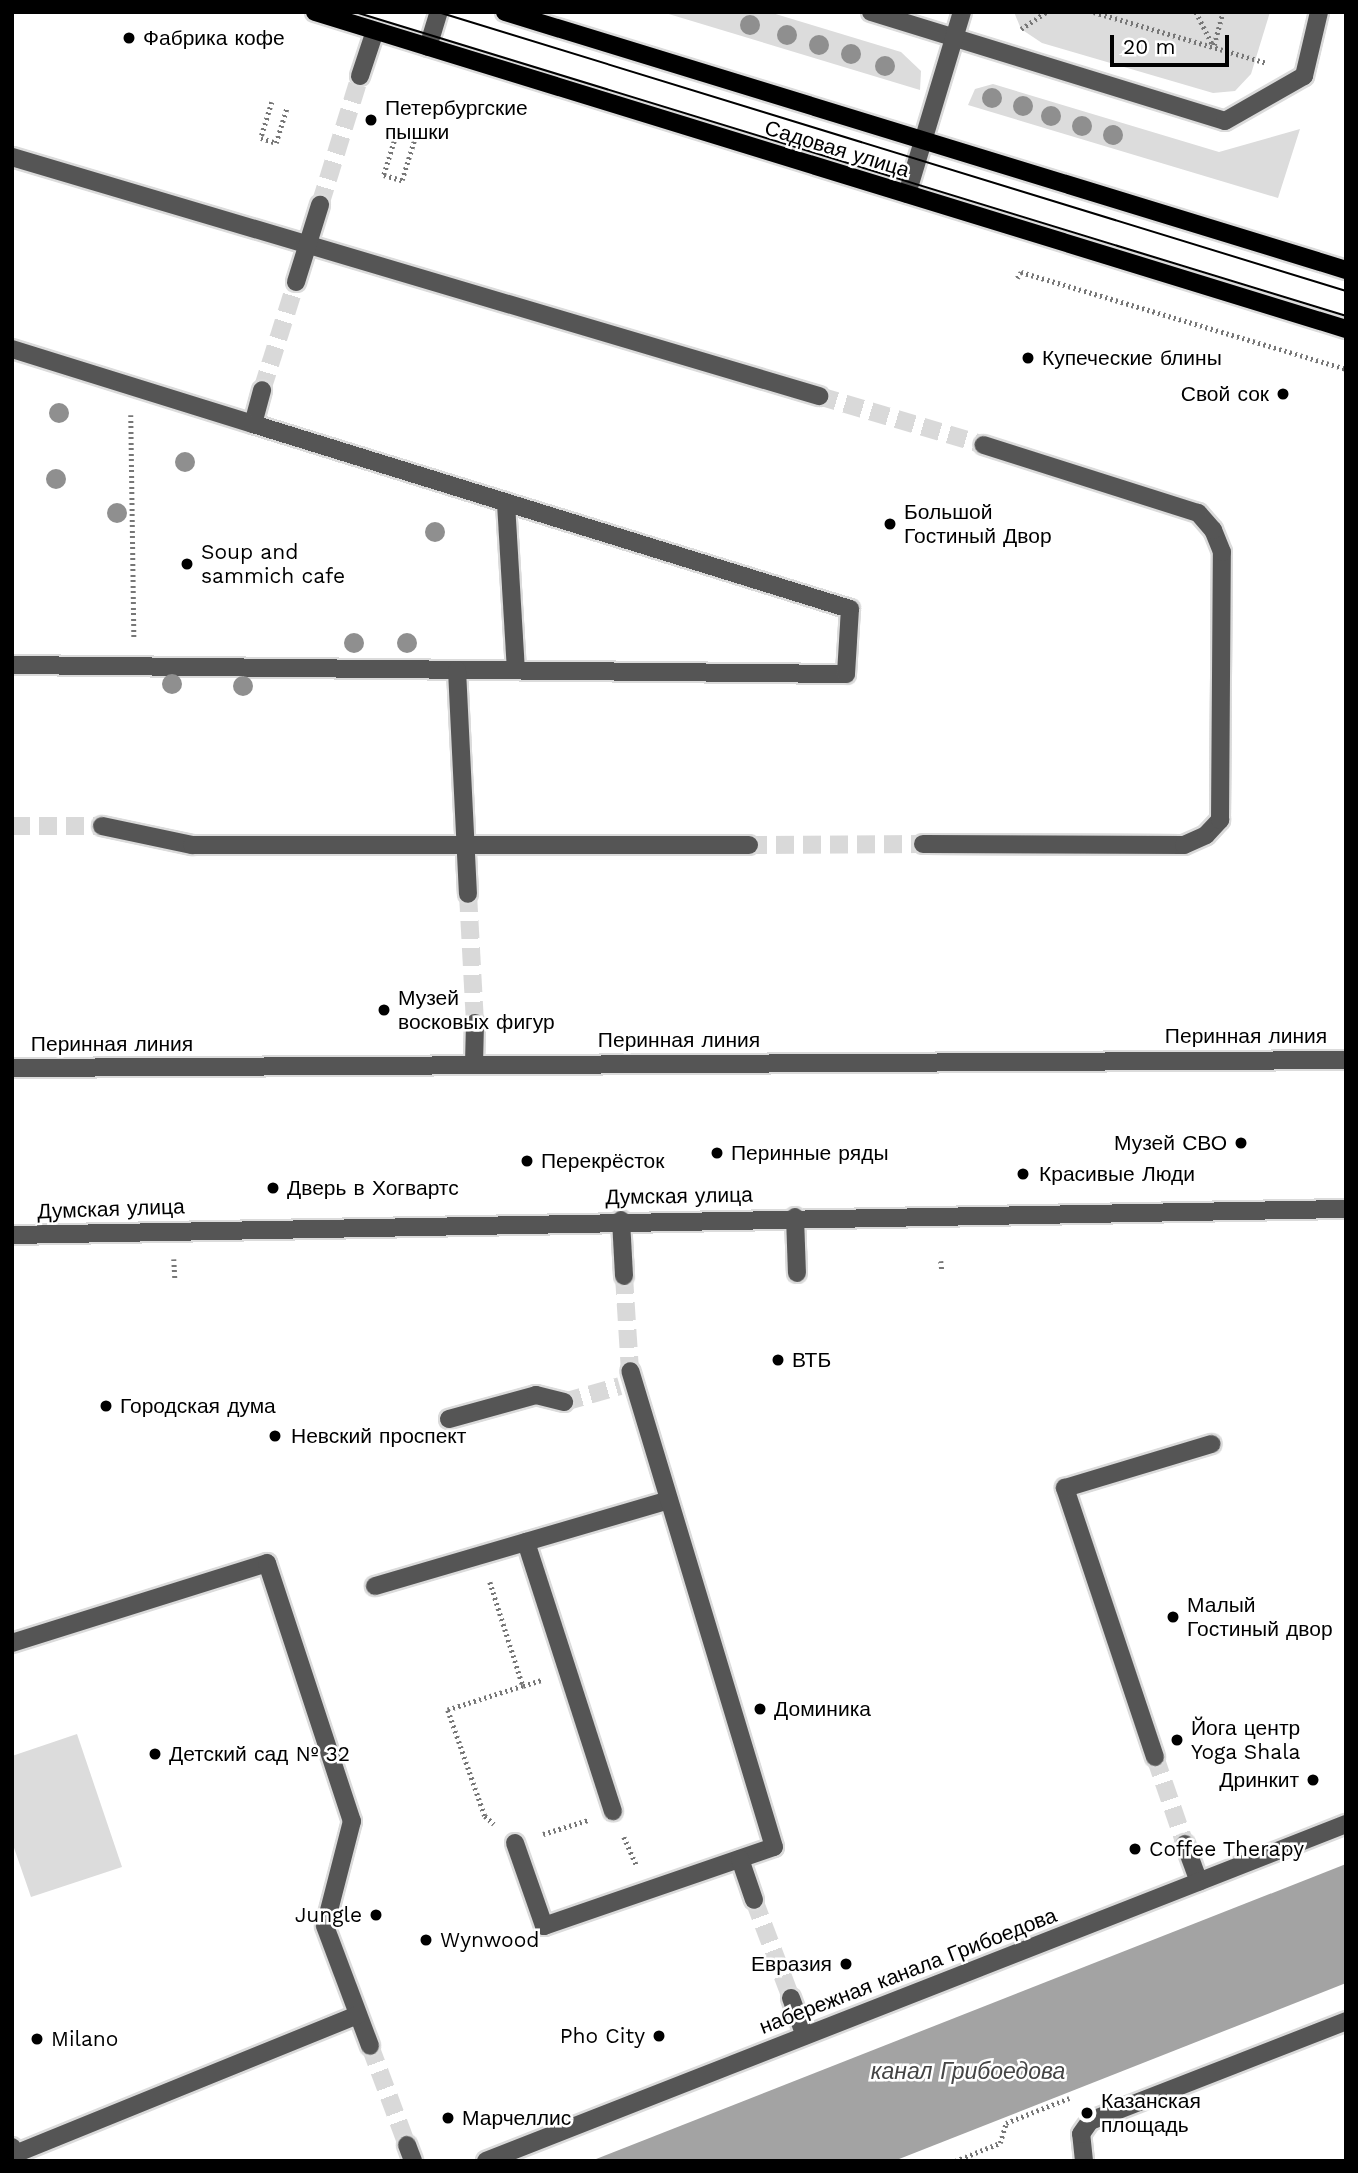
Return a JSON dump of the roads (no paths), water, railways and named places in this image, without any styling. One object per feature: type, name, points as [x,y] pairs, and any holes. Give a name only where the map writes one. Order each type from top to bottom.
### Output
[{"type":"main road","name":"Садовая улица","points":[[314,12],[1346,329]]},
{"type":"main road","name":"Садовая улица","points":[[505,12],[1346,270]]},
{"type":"street","points":[[428,47],[439,12]]},
{"type":"street","points":[[871,12],[1225,121],[1304,76],[1319,12]]},
{"type":"street","points":[[906,194],[962,12]]},
{"type":"street","points":[[360,76],[375,31]]},
{"type":"street","points":[[12,157],[819,396]]},
{"type":"street","points":[[296,282],[320,205]]},
{"type":"street","points":[[12,349],[850,609],[846,674],[12,665]]},
{"type":"street","points":[[253,424],[262,390]]},
{"type":"street","points":[[923,844],[1184,845],[1206,835],[1220,820],[1222,552],[1213,530],[1198,513],[984,445]]},
{"type":"street","points":[[506,503],[516,670]]},
{"type":"street","points":[[457,670],[468,894]]},
{"type":"street","points":[[102,826],[192,845],[749,845]]},
{"type":"street","points":[[474,1064],[475,1023]]},
{"type":"street","name":"Перинная линия","points":[[12,1068],[1346,1059]]},
{"type":"street","name":"Думская улица","points":[[12,1235],[621,1220],[1346,1209]]},
{"type":"street","points":[[795,1217],[797,1273]]},
{"type":"street","points":[[621,1220],[624,1276]]},
{"type":"street","points":[[515,1843],[544,1926],[774,1847],[669,1500],[628,1380]]},
{"type":"street","points":[[449,1419],[536,1395],[564,1402]]},
{"type":"street","points":[[1155,1757],[1065,1488],[1212,1444]]},
{"type":"street","points":[[374,1586],[669,1500]]},
{"type":"street","points":[[526,1542],[613,1811]]},
{"type":"street","points":[[12,1643],[267,1563],[352,1821],[325,1926],[370,2046]]},
{"type":"street","name":"набережная канала Грибоедова","points":[[486,2161],[1346,1824]]},
{"type":"street","points":[[1185,1844],[1199,1882]]},
{"type":"street","points":[[740,1859],[754,1900]]},
{"type":"street","points":[[791,1998],[805,2036]]},
{"type":"street","points":[[12,2147],[15,2154],[358,2015]]},
{"type":"street","points":[[1083,2156],[1081,2134],[1090,2121],[1346,2021]]},
{"type":"water","name":"канал Грибоедова","points":[[1346,1864],[1346,1983],[894,2161],[591,2161]]},
{"type":"tunnel","points":[[320,205],[360,76]]},
{"type":"tunnel","points":[[262,390],[296,282]]},
{"type":"tunnel","points":[[819,396],[984,445]]},
{"type":"tunnel","points":[[12,826],[102,826]]},
{"type":"tunnel","points":[[749,845],[923,844]]},
{"type":"tunnel","points":[[468,894],[475,1023]]},
{"type":"tunnel","points":[[624,1276],[630,1371]]},
{"type":"tunnel","points":[[564,1402],[620,1386]]},
{"type":"tunnel","points":[[1155,1757],[1185,1844]]},
{"type":"tunnel","points":[[754,1900],[791,1998]]},
{"type":"tunnel","points":[[370,2046],[407,2145]]},
{"type":"tram line","points":[[355,12],[1346,316]]},
{"type":"tram line","points":[[438,12],[1346,291]]},
{"type":"place","name":"Фабрика кофе","points":[[129,38]]},
{"type":"place","name":"Петербургские пышки","points":[[371,120]]},
{"type":"place","name":"Купеческие блины","points":[[1028,358]]},
{"type":"place","name":"Свой сок","points":[[1283,394]]},
{"type":"place","name":"Большой Гостиный Двор","points":[[890,524]]},
{"type":"place","name":"Soup and sammich cafe","points":[[187,564]]},
{"type":"place","name":"Музей восковых фигур","points":[[384,1010]]},
{"type":"place","name":"Музей СВО","points":[[1241,1143]]},
{"type":"place","name":"Перинные ряды","points":[[717,1153]]},
{"type":"place","name":"Перекрёсток","points":[[527,1161]]},
{"type":"place","name":"Красивые Люди","points":[[1023,1174]]},
{"type":"place","name":"Дверь в Хогвартс","points":[[273,1188]]},
{"type":"place","name":"ВТБ","points":[[778,1360]]},
{"type":"place","name":"Городская дума","points":[[106,1406]]},
{"type":"place","name":"Невский проспект","points":[[275,1436]]},
{"type":"place","name":"Малый Гостиный двор","points":[[1173,1617]]},
{"type":"place","name":"Доминика","points":[[760,1709]]},
{"type":"place","name":"Йога центр Yoga Shala","points":[[1177,1740]]},
{"type":"place","name":"Детский сад № 32","points":[[155,1754]]},
{"type":"place","name":"Дринкит","points":[[1313,1780]]},
{"type":"place","name":"Coffee Therapy","points":[[1135,1849]]},
{"type":"place","name":"Jungle","points":[[376,1915]]},
{"type":"place","name":"Wynwood","points":[[426,1940]]},
{"type":"place","name":"Евразия","points":[[846,1964]]},
{"type":"place","name":"Pho City","points":[[659,2036]]},
{"type":"place","name":"Milano","points":[[37,2039]]},
{"type":"place","name":"Казанская площадь","points":[[1087,2113]]},
{"type":"place","name":"Марчеллис","points":[[448,2118]]}]
